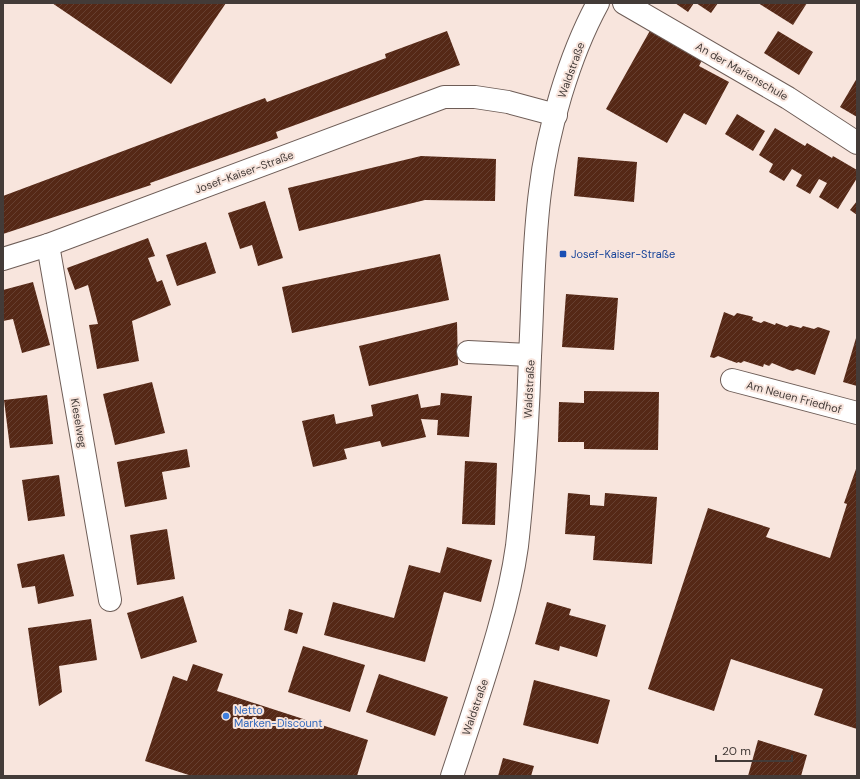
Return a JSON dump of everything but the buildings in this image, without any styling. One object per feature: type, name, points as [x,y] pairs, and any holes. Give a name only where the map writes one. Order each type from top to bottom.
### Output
[{"type":"street","name":"Waldstraße","points":[[452,776],[487,671],[506,604],[516,549],[525,466],[535,252],[540,191],[545,158],[565,82],[592,14],[598,3]]},
{"type":"street","name":"An der Marienschule","points":[[624,3],[788,98],[857,143]]},
{"type":"street","name":"Josef-Kaiser-Straße","points":[[3,258],[48,245],[444,98],[475,96],[508,102],[556,115]]},
{"type":"street","name":"Kieselweg","points":[[48,245],[110,600]]},
{"type":"street","points":[[468,352],[530,355]]},
{"type":"street","name":"Am Neuen Friedhof","points":[[732,380],[857,413]]},
{"type":"place","name":"Josef-Kaiser-Straße","points":[[563,254]]},
{"type":"place","name":"Netto Marken-Discount","points":[[226,716]]}]
